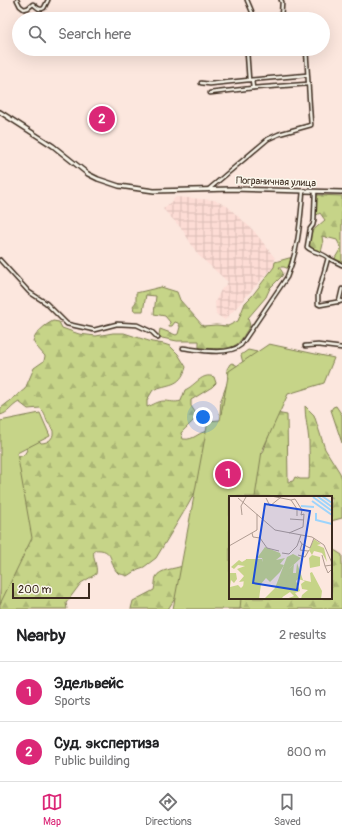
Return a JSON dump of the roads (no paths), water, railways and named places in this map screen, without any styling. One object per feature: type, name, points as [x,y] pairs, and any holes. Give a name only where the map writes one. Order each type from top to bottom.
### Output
[{"type":"street","points":[[16,0],[24,9],[33,4],[41,9],[44,8],[48,0]]},
{"type":"street","points":[[246,0],[252,12]]},
{"type":"street","points":[[281,0],[281,12]]},
{"type":"street","points":[[247,56],[250,80],[253,88]]},
{"type":"street","points":[[210,93],[308,84],[306,56]]},
{"type":"street","points":[[202,83],[210,84],[307,75]]},
{"type":"street","name":"Пограничная улица","points":[[209,189],[268,139],[279,134],[311,125],[308,84]]},
{"type":"street","name":"Пограничная улица","points":[[0,112],[51,144],[88,174],[100,180],[124,188],[148,191],[209,189],[342,192]]},
{"type":"street","points":[[183,348],[222,351],[235,349],[241,345],[287,277],[292,266],[300,233],[303,191]]},
{"type":"street","points":[[316,192],[313,225],[310,229],[307,247],[318,253],[324,254],[328,258],[342,265]]},
{"type":"street","points":[[328,258],[318,294],[318,304],[320,305],[341,301],[342,289]]},
{"type":"street","points":[[0,260],[29,292],[46,303],[67,324],[94,330],[117,324],[137,325],[152,332],[158,338]]},
{"type":"street","points":[[305,346],[318,344],[342,348]]},
{"type":"place","name":"Суд. экспертиза","points":[[102,119]]},
{"type":"place","name":"Эдельвейс","points":[[228,474]]}]
